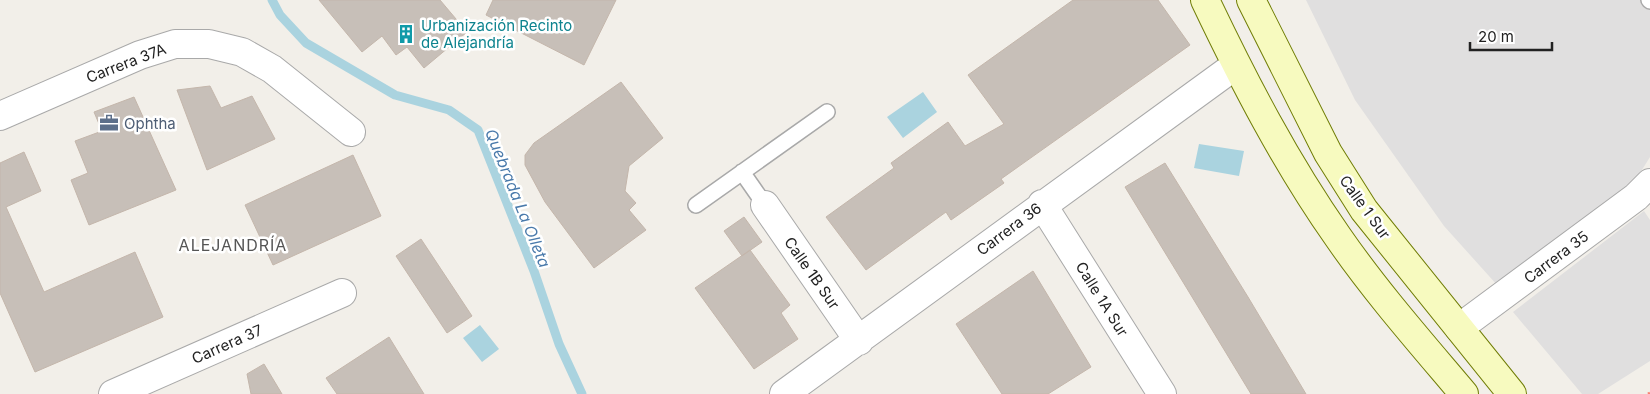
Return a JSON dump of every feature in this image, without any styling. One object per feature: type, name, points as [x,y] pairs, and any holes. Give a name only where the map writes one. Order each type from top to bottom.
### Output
[{"type":"street","points":[[1205,0],[1236,65],[1299,179],[1339,239],[1464,394]]},
{"type":"street","name":"Calle 1 Sur","points":[[1251,0],[1319,136],[1364,210],[1512,394]]},
{"type":"street","name":"Carrera 37A","points":[[0,116],[140,56],[175,44],[209,44],[242,52],[272,69],[351,132]]},
{"type":"street","name":"Carrera 36","points":[[784,394],[859,341],[1042,204],[1236,65]]},
{"type":"street","name":"Carrera 35","points":[[1459,328],[1636,197],[1650,183]]},
{"type":"street","name":"Calle 1A Sur","points":[[1042,204],[1162,394]]},
{"type":"street","name":"Calle 1B Sur","points":[[764,205],[859,341]]},
{"type":"street","name":"Carrera 37","points":[[113,394],[342,293]]},
{"type":"lane","points":[[696,205],[827,112]]},
{"type":"lane","points":[[742,172],[764,205]]},
{"type":"shaded area","points":[[1306,0],[1650,0],[1650,157],[1635,181],[1498,286],[1444,226],[1355,100]]},
{"type":"shaded area","points":[[1644,211],[1650,220],[1650,361],[1598,394],[1582,394],[1513,312]]},
{"type":"water","points":[[923,92],[937,112],[903,138],[887,117]]},
{"type":"water","points":[[1199,144],[1244,151],[1239,176],[1194,168]]},
{"type":"water","points":[[480,325],[499,349],[482,362],[463,338]]},
{"type":"building","name":"Urbanización Recinto de Alejandría","points":[[319,0],[440,0],[467,32],[424,68],[407,47],[396,55],[382,36],[362,52]]},
{"type":"building","points":[[493,0],[616,0],[584,65],[486,15]]},
{"type":"building","points":[[1073,0],[1158,0],[1190,45],[1001,179],[1004,183],[951,220],[946,212],[866,270],[826,217],[894,168],[891,163],[948,122],[965,146],[1004,124],[968,75]]},
{"type":"building","points":[[621,82],[663,138],[629,166],[625,191],[636,203],[629,210],[646,230],[594,268],[545,202],[525,165],[525,155],[534,143]]},
{"type":"building","points":[[210,86],[221,108],[252,96],[275,139],[207,170],[177,90]]},
{"type":"building","points":[[134,97],[176,190],[89,225],[71,180],[88,173],[75,141],[102,131],[94,112]]},
{"type":"building","points":[[24,152],[41,191],[6,207],[44,292],[135,252],[163,317],[35,372],[0,293],[0,163]]},
{"type":"building","points":[[353,155],[381,216],[273,265],[245,205]]},
{"type":"building","points":[[1165,163],[1306,394],[1251,394],[1125,187]]},
{"type":"building","points":[[744,217],[762,242],[742,256],[724,231]]},
{"type":"building","points":[[421,239],[472,316],[447,333],[396,256]]},
{"type":"building","points":[[750,250],[790,305],[781,313],[798,339],[754,369],[695,288]]},
{"type":"building","points":[[1033,271],[1091,367],[1048,394],[1002,394],[956,324]]},
{"type":"building","points":[[389,337],[424,394],[337,394],[326,378]]},
{"type":"building","points":[[264,364],[282,394],[251,394],[247,374]]},
{"type":"waterway","name":"Quebrada La Olleta","points":[[272,0],[280,15],[306,43],[395,95],[449,110],[478,130],[534,271],[559,344],[582,394]]},
{"type":"place","name":"Urbanización Recinto de Alejandría","points":[[406,34]]},
{"type":"place","name":"Ophtha","points":[[109,123]]},
{"type":"district","name":"ALEJANDRÍA","points":[[233,245]]}]
